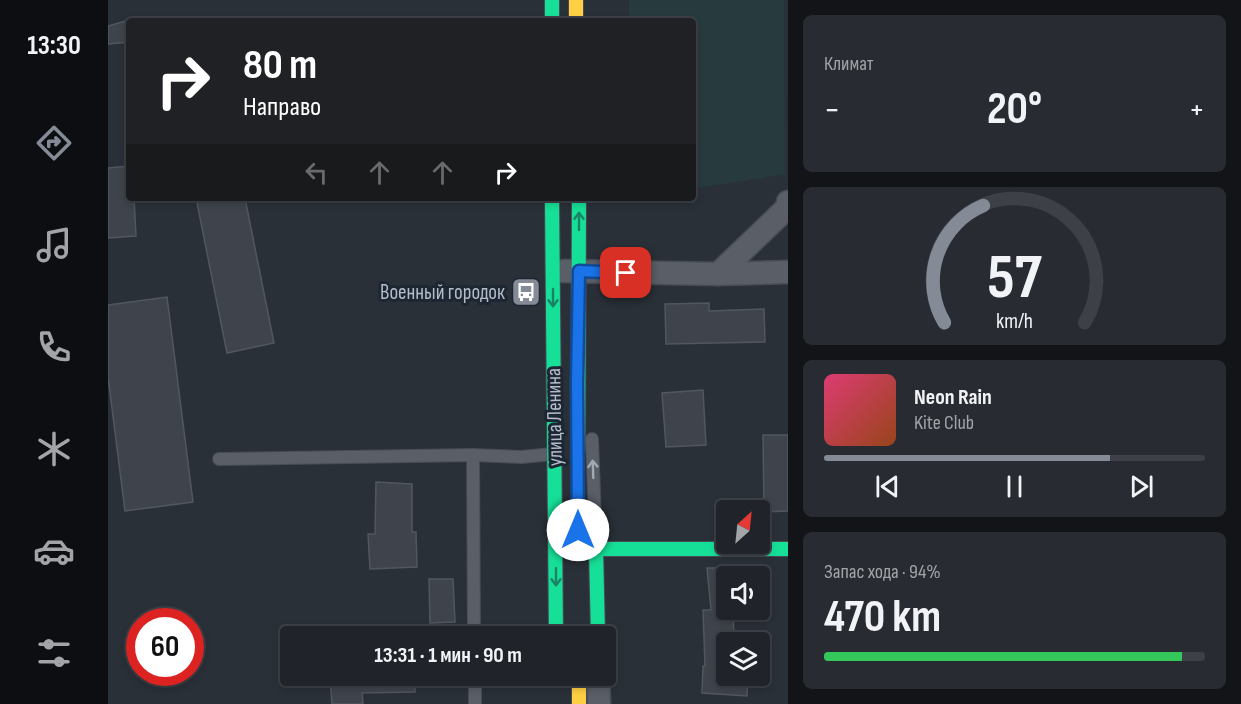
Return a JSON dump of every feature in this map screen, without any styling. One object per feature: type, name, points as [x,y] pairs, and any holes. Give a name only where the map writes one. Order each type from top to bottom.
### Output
[{"type":"main road","points":[[552,0],[552,18]]},
{"type":"main road","points":[[576,0],[576,18]]},
{"type":"main road","name":"улица Ленина","points":[[552,201],[556,626]]},
{"type":"main road","name":"улица Ленина","points":[[578,459],[579,201]]},
{"type":"main road","points":[[598,626],[596,549],[788,549]]},
{"type":"main road","points":[[579,686],[579,704]]},
{"type":"street","points":[[718,274],[787,208],[788,202]]},
{"type":"street","points":[[553,270],[718,274],[788,272]]},
{"type":"street","points":[[598,686],[599,704]]},
{"type":"lane","points":[[590,358],[591,382]]},
{"type":"lane","points":[[592,430],[596,549]]},
{"type":"lane","points":[[219,459],[473,455],[522,457],[555,454],[578,459]]},
{"type":"lane","points":[[473,455],[474,626]]},
{"type":"lane","points":[[475,686],[475,704]]},
{"type":"green space","points":[[629,0],[784,0],[785,174],[698,188],[696,184],[696,18],[629,18]]},
{"type":"building","points":[[126,21],[126,42],[108,44],[108,26]]},
{"type":"building","points":[[126,166],[126,201],[134,201],[136,236],[108,238],[108,168]]},
{"type":"building","points":[[197,201],[246,201],[274,343],[227,353]]},
{"type":"building","points":[[167,297],[193,502],[125,511],[108,377],[108,305]]},
{"type":"building","points":[[709,303],[709,311],[764,309],[765,342],[666,344],[665,304]]},
{"type":"building","points":[[703,390],[706,445],[666,447],[662,393]]},
{"type":"building","points":[[763,435],[788,435],[788,511],[770,512],[770,500],[764,500]]},
{"type":"building","points":[[376,482],[412,484],[412,532],[416,532],[417,567],[370,569],[368,534],[375,534]]},
{"type":"building","points":[[707,568],[716,568],[716,620],[733,620],[734,632],[716,632],[716,686],[747,686],[747,696],[702,693],[703,666],[705,666],[703,610],[711,610]]},
{"type":"building","points":[[429,579],[453,579],[455,622],[430,623]]},
{"type":"building","points":[[331,686],[415,686],[415,692],[362,693],[363,704],[332,704]]},
{"type":"traffic: fast","points":[[552,0],[552,18]]},
{"type":"traffic: fast","points":[[552,201],[556,626]]},
{"type":"traffic: fast","points":[[578,448],[579,201]]},
{"type":"traffic: fast","points":[[598,626],[596,549],[788,549]]},
{"type":"traffic: slow","points":[[576,0],[576,18]]},
{"type":"traffic: slow","points":[[579,686],[579,704]]},
{"type":"place","name":"Военный городок","points":[[526,292]]},
{"type":"route","points":[[578,530],[579,271],[626,273]]}]
